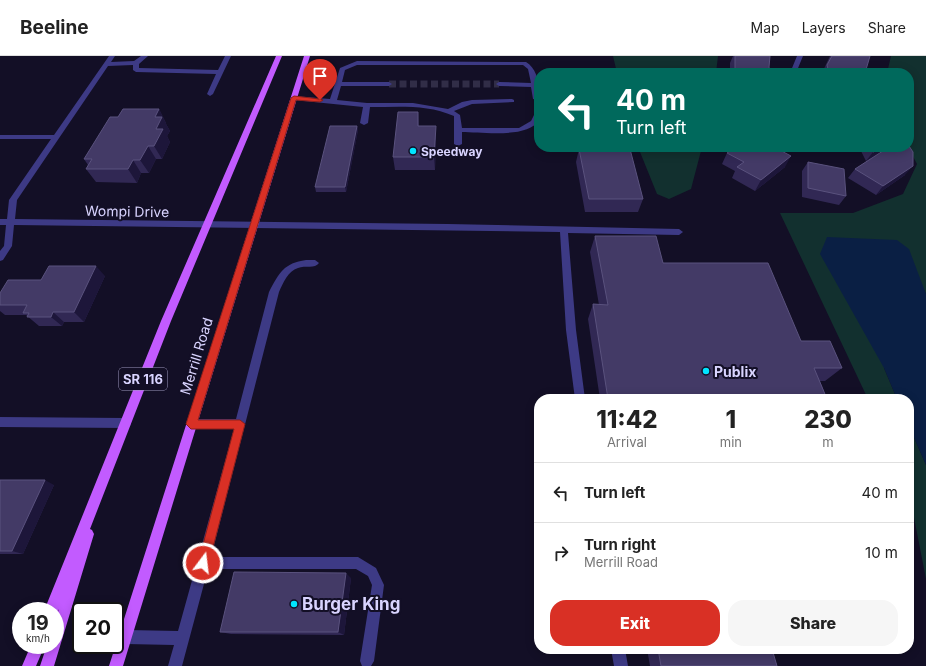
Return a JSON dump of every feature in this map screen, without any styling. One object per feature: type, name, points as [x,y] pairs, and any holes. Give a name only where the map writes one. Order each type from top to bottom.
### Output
[{"type":"main road","name":"SR 116","points":[[55,602],[205,225],[279,56]]},
{"type":"main road","name":"Merrill Road","points":[[116,666],[307,56]]},
{"type":"main road","points":[[64,612],[111,459]]},
{"type":"main road","points":[[29,666],[34,654]]},
{"type":"main road","points":[[47,666],[51,654]]},
{"type":"street","points":[[0,258],[8,246],[14,200],[112,56]]},
{"type":"street","points":[[107,64],[136,64],[145,56]]},
{"type":"street","points":[[210,94],[228,56]]},
{"type":"street","points":[[794,68],[800,56]]},
{"type":"street","points":[[333,102],[342,69],[357,63],[519,63],[530,66],[534,85],[499,84]]},
{"type":"street","points":[[136,64],[136,70],[220,72]]},
{"type":"street","points":[[337,84],[388,84]]},
{"type":"street","points":[[294,98],[333,102],[426,106],[449,111],[456,115],[458,144]]},
{"type":"street","points":[[449,111],[468,101],[512,101]]},
{"type":"street","points":[[364,123],[367,104]]},
{"type":"street","points":[[458,130],[519,130],[528,128],[534,124]]},
{"type":"street","points":[[0,137],[57,137]]},
{"type":"street","name":"Wompi Drive","points":[[0,222],[448,227],[678,232]]},
{"type":"street","points":[[564,230],[571,330],[579,394]]},
{"type":"street","points":[[175,666],[274,292],[281,275],[293,265],[315,263]]},
{"type":"street","points":[[0,422],[126,423]]},
{"type":"street","points":[[191,424],[240,424]]},
{"type":"street","points":[[203,563],[358,563],[372,572],[378,585],[367,661]]},
{"type":"street","points":[[126,636],[183,638]]},
{"type":"street","points":[[619,654],[621,666]]},
{"type":"green space","points":[[613,56],[718,56],[717,68],[616,68]]},
{"type":"green space","points":[[891,56],[926,56],[926,294],[924,290],[884,368],[895,394],[866,394],[780,213],[853,213],[903,194],[917,164],[911,152],[914,152],[914,68],[888,68]]},
{"type":"green space","points":[[640,152],[701,152],[691,189],[669,199],[657,194]]},
{"type":"green space","points":[[914,437],[926,465],[926,579],[914,518]]},
{"type":"water","points":[[827,237],[897,240],[909,249],[926,294],[926,465],[914,437],[914,394],[895,394],[884,368],[820,254]]},
{"type":"building","points":[[735,56],[770,56],[769,68],[735,68]]},
{"type":"building","points":[[832,56],[870,56],[866,68],[828,68],[827,65]]},
{"type":"building","points":[[123,109],[159,109],[155,117],[162,117],[156,129],[163,129],[154,146],[148,146],[140,160],[133,160],[128,169],[86,169],[92,159],[84,159],[110,117],[118,117]]},
{"type":"building","points":[[398,112],[418,112],[418,126],[436,126],[434,157],[393,157]]},
{"type":"building","points":[[330,126],[357,126],[345,187],[315,187]]},
{"type":"building","points":[[580,152],[631,152],[643,199],[589,199]]},
{"type":"building","points":[[783,152],[791,156],[761,180],[737,167],[744,162],[727,153]]},
{"type":"building","points":[[881,152],[913,152],[913,166],[883,186],[855,169]]},
{"type":"building","points":[[808,162],[844,169],[846,196],[808,188]]},
{"type":"building","points":[[595,236],[656,236],[663,263],[768,263],[801,341],[830,341],[842,368],[814,368],[825,394],[607,394],[593,304],[608,305]]},
{"type":"building","points":[[49,266],[96,266],[74,312],[53,312],[51,317],[27,317],[29,313],[23,313],[27,305],[0,305],[0,293],[8,280],[41,280]]},
{"type":"building","points":[[0,480],[45,480],[12,551],[0,551]]},
{"type":"building","points":[[234,572],[346,573],[338,632],[220,632]]},
{"type":"building","points":[[659,654],[773,654],[777,666],[661,666]]},
{"type":"tunnel","points":[[389,84],[499,84]]},
{"type":"place","name":"Speedway","points":[[413,151]]},
{"type":"place","name":"Publix","points":[[706,371]]},
{"type":"place","name":"Burger King","points":[[294,604]]},
{"type":"route","points":[[203,563],[240,424],[191,424],[294,98],[320,100]]}]
